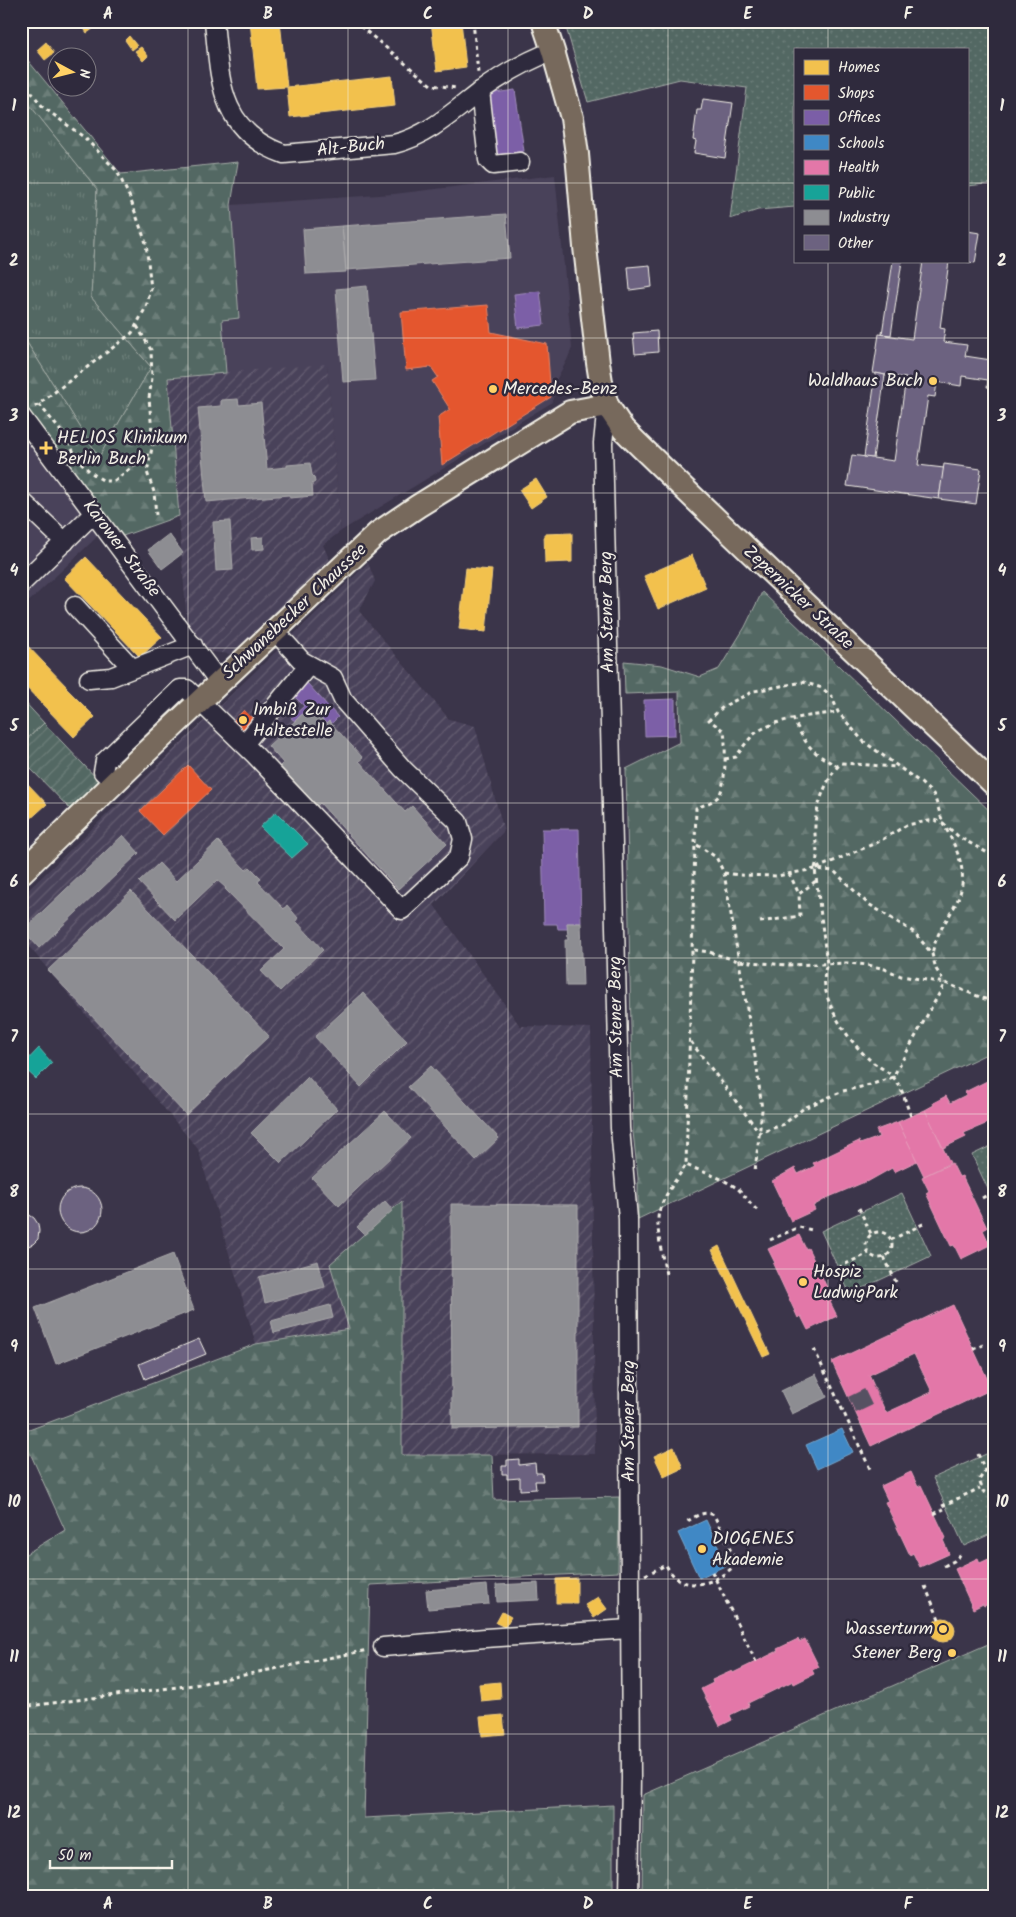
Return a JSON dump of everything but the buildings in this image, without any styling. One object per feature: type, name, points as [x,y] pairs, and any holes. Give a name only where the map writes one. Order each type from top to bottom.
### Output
[{"type":"main road","points":[[543,21],[572,118],[598,363],[607,405]]},
{"type":"main road","name":"Schwanebecker Chaussee","points":[[21,873],[341,567],[391,524],[566,414],[607,405]]},
{"type":"main road","name":"Zepernicker Straße","points":[[607,405],[636,442],[995,785]]},
{"type":"street","name":"Alt-Buch","points":[[214,21],[220,78],[228,106],[235,119],[245,130],[284,154],[394,144],[406,141],[434,127],[480,91],[519,66],[553,50]]},
{"type":"street","points":[[480,91],[488,160],[493,166],[520,162]]},
{"type":"street","name":"Am Stener Berg","points":[[607,405],[603,443],[620,1128],[628,1219],[629,1896]]},
{"type":"street","name":"Karower Straße","points":[[22,419],[220,683]]},
{"type":"street","points":[[21,500],[65,542]]},
{"type":"street","points":[[21,584],[94,513]]},
{"type":"street","points":[[74,606],[132,668]]},
{"type":"street","points":[[201,701],[402,910],[459,857],[463,839],[458,822],[403,768],[343,700],[332,678],[302,661],[275,632]]},
{"type":"street","points":[[90,679],[111,677],[193,645]]},
{"type":"street","points":[[244,744],[309,665]]},
{"type":"street","points":[[383,1648],[486,1638],[630,1629]]},
{"type":"path","points":[[354,21],[432,85],[480,91],[473,21]]},
{"type":"path","points":[[21,79],[43,106],[85,138],[117,171],[130,198],[146,243],[151,289],[146,307],[132,333],[22,419]]},
{"type":"path","points":[[137,326],[151,350],[152,378],[149,398],[153,443],[147,472],[154,492],[156,515]]},
{"type":"path","points":[[39,404],[68,440],[76,457],[90,472],[104,481],[114,481],[151,453]]},
{"type":"path","points":[[666,1274],[660,1243],[658,1214],[666,1196],[686,1165],[694,950],[696,808],[711,802],[719,795],[725,759],[724,731],[709,720],[724,706],[754,690],[803,682],[822,688],[832,697],[838,712],[863,741],[921,783],[934,795],[943,823],[955,845],[962,869],[963,886],[954,907],[936,938],[932,954]]},
{"type":"path","points":[[725,759],[736,757],[747,742],[761,729],[793,718],[838,712]]},
{"type":"path","points":[[793,718],[802,739],[810,749],[822,759],[838,766]]},
{"type":"path","points":[[897,767],[842,764],[838,766],[818,807],[815,826],[819,856],[815,869],[827,964],[823,974],[830,1003],[839,1025],[852,1043],[871,1061],[893,1077],[904,1094],[904,1101],[911,1116]]},
{"type":"path","points":[[724,873],[777,876],[815,869],[878,842],[907,825],[934,820],[943,823],[959,837],[995,857]]},
{"type":"path","points":[[696,845],[716,857],[724,873],[757,1068],[762,1110],[755,1171]]},
{"type":"path","points":[[815,869],[834,872],[867,904],[915,933],[932,954],[936,969],[945,983]]},
{"type":"path","points":[[760,922],[800,916],[800,894],[789,873]]},
{"type":"path","points":[[800,894],[817,880]]},
{"type":"path","points":[[694,950],[709,952],[738,961],[788,965],[868,964],[901,976],[945,983],[985,999],[995,998]]},
{"type":"path","points":[[760,1133],[784,1124],[804,1108],[843,1091],[870,1085],[893,1077],[945,983]]},
{"type":"path","points":[[690,1041],[760,1133]]},
{"type":"path","points":[[686,1165],[710,1174],[738,1189],[757,1210]]},
{"type":"path","points":[[982,1198],[995,1192]]},
{"type":"path","points":[[859,1208],[871,1234]]},
{"type":"path","points":[[891,1240],[926,1223]]},
{"type":"path","points":[[770,1240],[800,1228],[812,1230]]},
{"type":"path","points":[[883,1232],[891,1240],[890,1252],[884,1256],[874,1257],[869,1252],[867,1241],[871,1234],[883,1232]]},
{"type":"path","points":[[831,1271],[869,1252]]},
{"type":"path","points":[[884,1256],[896,1282]]},
{"type":"path","points":[[973,1349],[983,1345]]},
{"type":"path","points":[[814,1349],[871,1471]]},
{"type":"path","points":[[978,1454],[985,1471]]},
{"type":"path","points":[[995,1469],[985,1471],[980,1477],[980,1488],[986,1494],[995,1495]]},
{"type":"path","points":[[934,1514],[980,1488]]},
{"type":"path","points":[[630,1577],[642,1577],[666,1565],[671,1575],[680,1581],[693,1585],[715,1579],[729,1571],[733,1567],[735,1560],[714,1515],[707,1512],[686,1522]]},
{"type":"path","points":[[944,1566],[954,1561],[963,1552]]},
{"type":"path","points":[[712,1572],[756,1662]]},
{"type":"path","points":[[924,1586],[939,1619]]},
{"type":"path","points":[[21,1707],[194,1685],[383,1648]]},
{"type":"shaded area","points":[[555,175],[572,348],[555,382],[554,396],[551,403],[341,531],[327,365],[226,373],[222,320],[239,318],[231,205],[394,194]]},
{"type":"shaded area","points":[[327,364],[341,531],[323,545],[330,561],[231,654],[211,652],[187,624],[168,377]]},
{"type":"shaded area","name":"HELIOS Klinikum Berlin Buch","points":[[21,381],[119,516],[21,609]]},
{"type":"shaded area","points":[[368,563],[375,581],[359,611],[449,719],[475,726],[504,831],[434,905],[520,1026],[591,1028],[595,1454],[402,1455],[402,1202],[349,1329],[256,1344],[198,1149],[21,937],[21,897]]},
{"type":"green space","points":[[567,21],[995,21],[995,183],[968,186],[968,48],[794,48],[794,207],[758,210],[730,219],[747,88],[680,79],[588,102],[565,24]]},
{"type":"green space","points":[[21,52],[48,85],[48,98],[59,98],[121,174],[238,162],[231,205],[239,318],[222,320],[226,373],[168,378],[179,516],[120,537],[21,404],[21,333],[99,457],[151,367],[91,297],[97,189],[21,94]]},
{"type":"green space","points":[[21,94],[97,189],[91,297],[151,367],[99,457],[21,333]]},
{"type":"green space","points":[[762,592],[995,816],[995,1050],[638,1219],[638,1178],[633,1132],[626,769],[680,742],[679,692],[625,694],[624,661],[662,665],[700,677],[719,669],[745,627]]},
{"type":"green space","points":[[21,698],[44,723],[21,745]]},
{"type":"green space","points":[[44,723],[102,784],[73,812],[29,767],[21,774],[21,745]]},
{"type":"green space","points":[[995,1144],[995,1204],[972,1155]]},
{"type":"green space","points":[[902,1193],[931,1256],[850,1294],[821,1231]]},
{"type":"green space","points":[[402,1201],[402,1455],[492,1455],[494,1500],[619,1497],[618,1572],[370,1585],[364,1818],[613,1805],[613,1896],[21,1896],[21,1557],[65,1530],[21,1433],[256,1344],[349,1329],[330,1264]]},
{"type":"green space","points":[[995,1450],[995,1532],[964,1546],[933,1478]]},
{"type":"green space","points":[[995,1641],[995,1896],[642,1896],[643,1795]]},
{"type":"tunnel","points":[[852,1405],[877,1393]]},
{"type":"place","name":"Waldhaus Buch","points":[[933,381]]},
{"type":"place","name":"Mercedes-Benz","points":[[493,389]]},
{"type":"place","name":"HELIOS Klinikum Berlin Buch","points":[[46,448]]},
{"type":"place","name":"Imbiß Zur Haltestelle","points":[[243,720]]},
{"type":"place","name":"Hospiz LudwigPark","points":[[803,1282]]},
{"type":"place","name":"DIOGENES Akademie","points":[[702,1549]]},
{"type":"place","name":"Wasserturm","points":[[943,1629]]},
{"type":"place","name":"Stener Berg","points":[[952,1653]]}]
